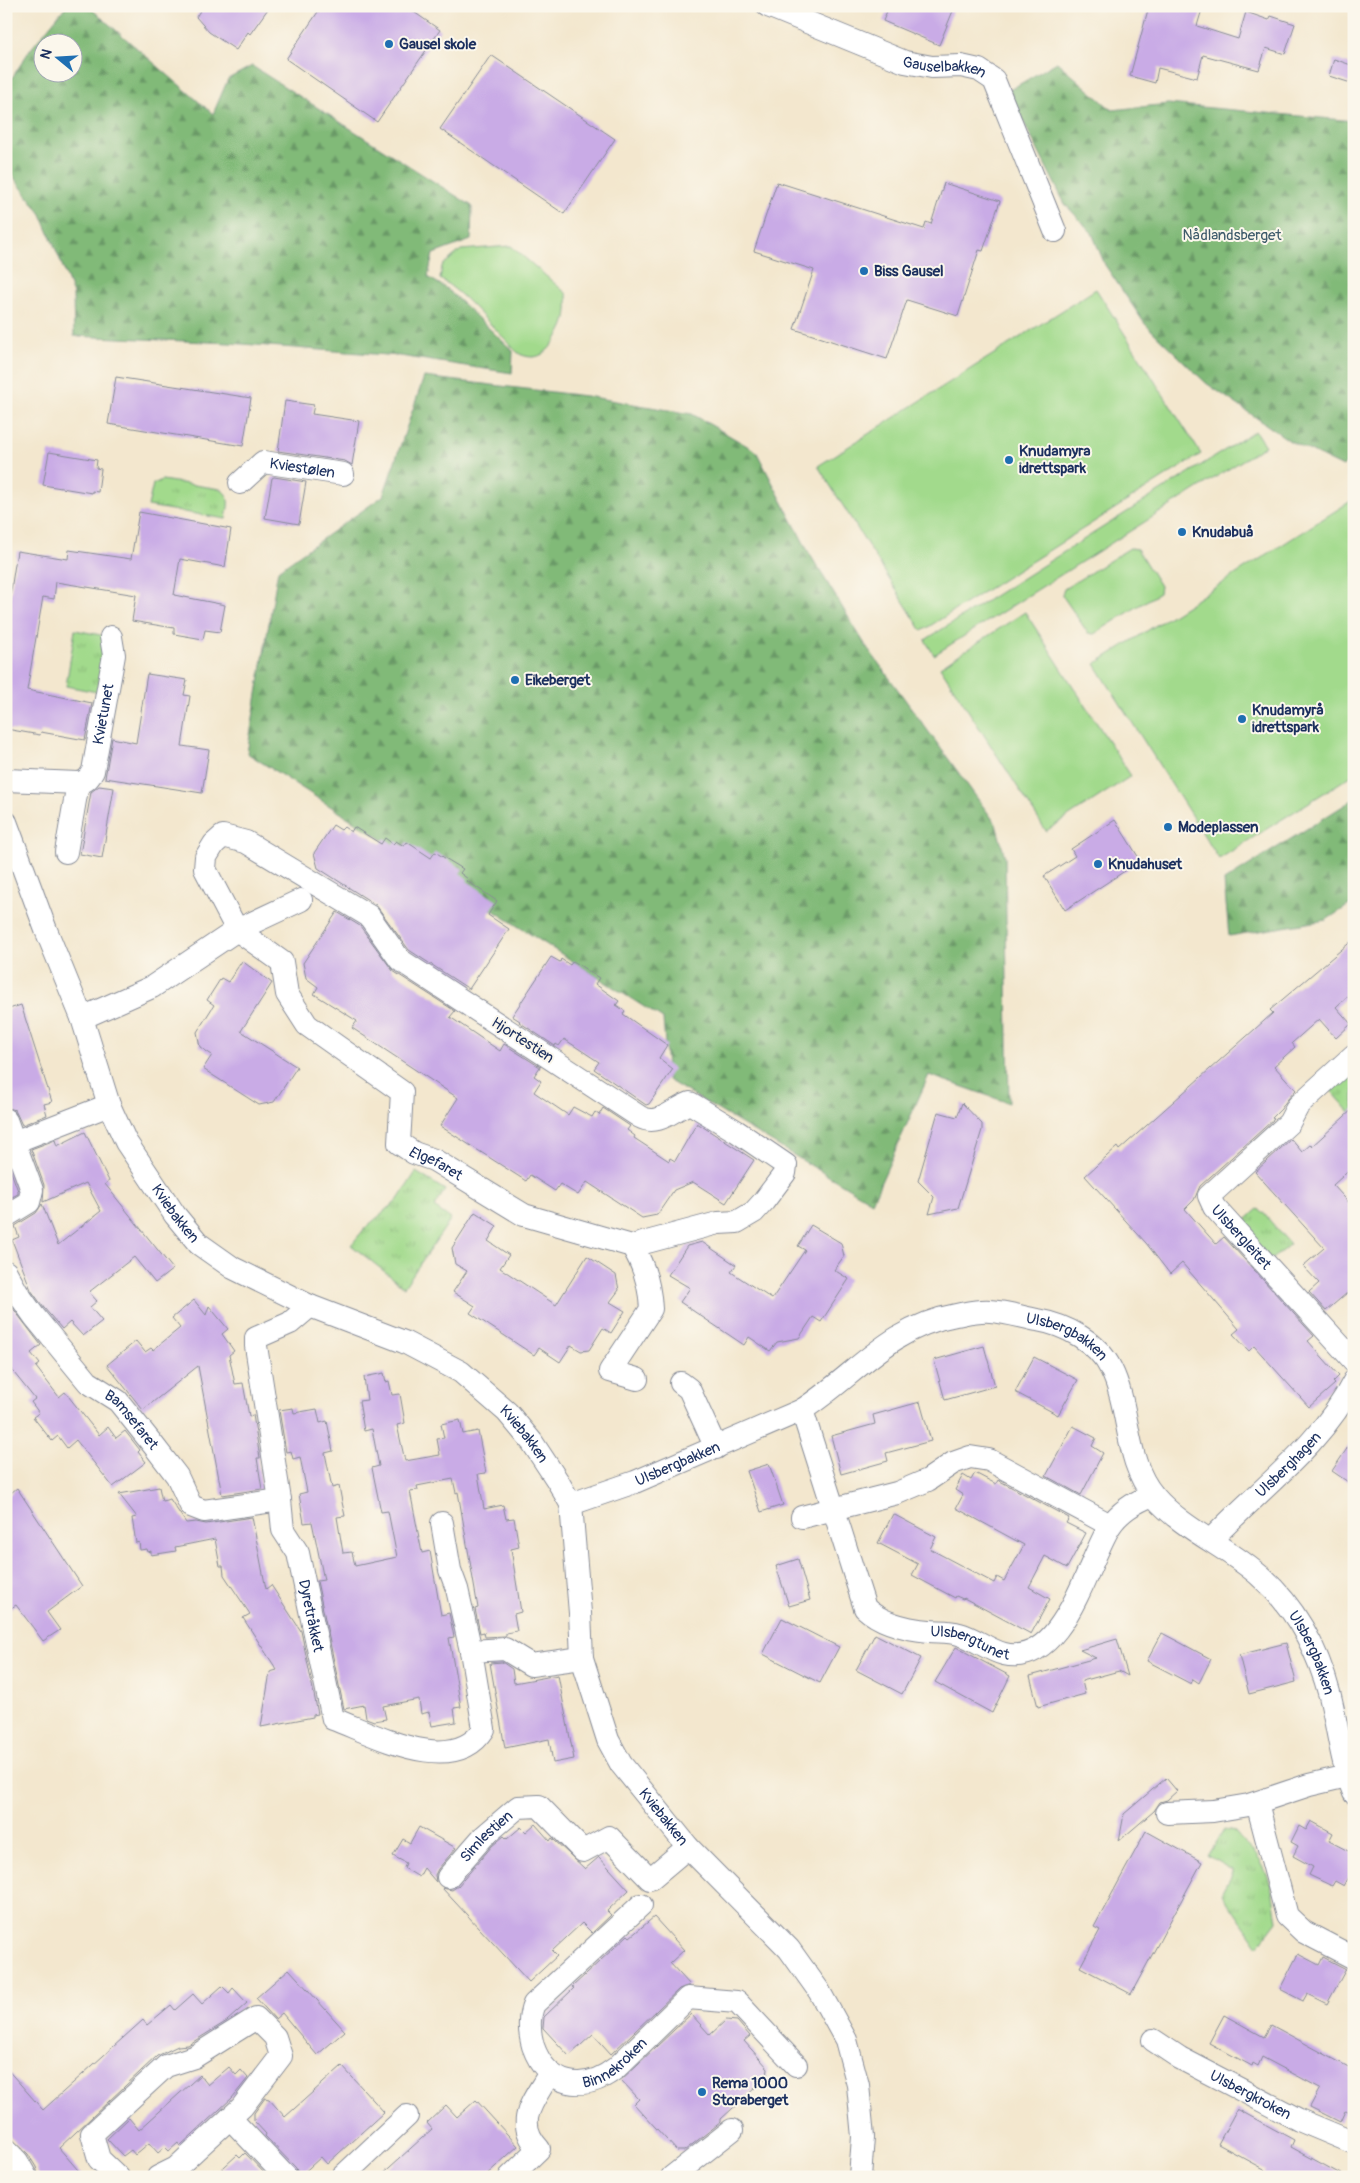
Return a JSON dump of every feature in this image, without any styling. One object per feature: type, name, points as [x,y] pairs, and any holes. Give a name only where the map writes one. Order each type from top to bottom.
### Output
[{"type":"street","name":"Gauselbakken","points":[[768,6],[905,62],[932,67],[961,66],[979,70],[994,80],[1055,231]]},
{"type":"street","name":"Kviestølen","points":[[240,483],[263,462],[343,474]]},
{"type":"street","name":"Kvietunet","points":[[78,783],[83,782],[93,771],[114,654],[111,637]]},
{"type":"street","points":[[6,780],[78,783],[66,852]]},
{"type":"street","name":"Kviebakken","points":[[7,828],[82,1018],[109,1105],[126,1142],[156,1190],[200,1244],[233,1268],[310,1306],[404,1342],[461,1372],[507,1412],[557,1480],[571,1504],[582,1658],[608,1740],[621,1764],[688,1847],[789,1949],[819,1991],[846,2040],[858,2085],[863,2137],[860,2177]]},
{"type":"street","name":"Hjortestien","points":[[205,869],[206,858],[214,844],[223,836],[252,845],[369,916],[400,960],[640,1117],[648,1121],[660,1119],[690,1103],[785,1163],[787,1168],[785,1173],[754,1212],[736,1222],[718,1223],[632,1246]]},
{"type":"street","name":"Elgefaret","points":[[205,869],[237,930],[282,962],[287,994],[307,1025],[402,1092],[399,1143],[414,1153],[434,1160],[524,1215],[632,1246]]},
{"type":"street","points":[[82,1018],[152,987],[237,930],[300,900]]},
{"type":"street","name":"Ulsbergleitet","points":[[1354,1055],[1298,1106],[1289,1123],[1208,1196],[1214,1207],[1354,1361]]},
{"type":"street","points":[[14,1142],[109,1105]]},
{"type":"street","points":[[6,1120],[32,1190],[29,1202],[6,1216]]},
{"type":"street","points":[[632,1246],[641,1261],[651,1310],[610,1371],[637,1379]]},
{"type":"street","name":"Bamsefaret","points":[[6,1272],[34,1316],[88,1382],[118,1401],[154,1446],[176,1476],[191,1506],[204,1511],[280,1500]]},
{"type":"street","name":"Dyretråkket","points":[[310,1306],[290,1323],[256,1338],[258,1364],[280,1500],[283,1530],[298,1553],[333,1720],[431,1752],[453,1752],[478,1739],[484,1729],[471,1651],[458,1589],[450,1570],[442,1523]]},
{"type":"street","name":"Ulsbergbakken","points":[[571,1504],[635,1482],[802,1410],[825,1394],[894,1338],[928,1321],[991,1311],[1050,1322],[1089,1342],[1111,1368],[1123,1405],[1135,1461],[1153,1496],[1180,1521],[1211,1540],[1262,1577],[1302,1624],[1330,1695],[1350,1784],[1309,1785],[1257,1803],[1213,1811],[1167,1814]]},
{"type":"street","name":"Ulsberghagen","points":[[1211,1540],[1269,1483],[1304,1452],[1343,1402],[1354,1381]]},
{"type":"street","points":[[682,1383],[689,1389],[716,1448]]},
{"type":"street","name":"Ulsbergtunet","points":[[802,1410],[835,1508],[865,1608],[871,1614],[907,1628],[960,1634],[1005,1654],[1028,1652],[1041,1647],[1051,1639],[1070,1608],[1110,1525],[1128,1508],[1153,1496]]},
{"type":"street","points":[[802,1517],[897,1493],[928,1480],[953,1463],[970,1456],[989,1460],[1110,1525]]},
{"type":"street","points":[[471,1651],[505,1649],[531,1664],[582,1658]]},
{"type":"street","points":[[1257,1803],[1286,1916],[1304,1932],[1354,1958]]},
{"type":"street","name":"Simlestien","points":[[448,1877],[483,1838],[518,1807],[539,1806],[583,1851],[609,1837],[650,1879],[688,1847]]},
{"type":"street","points":[[510,2177],[538,2149],[531,2141],[525,2127],[526,2114],[550,2074],[542,2064],[531,2039],[529,2024],[534,2004],[641,1905]]},
{"type":"street","name":"Binnekroken","points":[[550,2074],[578,2084],[594,2082],[604,2078],[688,1998],[737,2002],[796,2065]]},
{"type":"street","points":[[118,2177],[99,2159],[92,2134],[166,2066],[194,2057],[256,2018],[276,2036],[281,2056],[242,2107],[176,2168],[158,2177]]},
{"type":"street","name":"Ulsbergkroken","points":[[1152,2040],[1180,2058],[1299,2120],[1354,2143]]},
{"type":"street","points":[[342,2177],[408,2116]]},
{"type":"street","points":[[230,2118],[286,2177]]},
{"type":"street","points":[[672,2177],[732,2130]]},
{"type":"street","points":[[6,2150],[17,2161],[26,2177]]},
{"type":"green space","points":[[66,6],[88,6],[213,114],[228,79],[252,66],[472,206],[471,240],[433,254],[428,277],[447,289],[513,351],[512,373],[400,356],[229,343],[74,336],[73,294],[59,257],[41,214],[15,179],[6,163],[6,89],[32,48],[32,82],[82,82],[82,32],[45,32]]},
{"type":"green space","name":"Nådlandsberget","points":[[1057,62],[1112,110],[1168,104],[1354,121],[1354,455],[1343,467],[1290,441],[1206,383],[1145,324],[1105,265],[1092,233],[1065,204],[1008,91]]},
{"type":"green space","points":[[511,246],[567,294],[566,316],[560,332],[549,349],[536,357],[522,355],[518,352],[466,299],[440,279],[442,266],[461,250]]},
{"type":"green space","name":"Knudamyra idrettspark","points":[[1096,289],[1201,454],[922,631],[818,466]]},
{"type":"green space","points":[[424,377],[586,396],[692,414],[756,451],[809,553],[866,646],[996,824],[1005,857],[1009,1103],[929,1075],[872,1202],[668,1080],[663,1019],[247,753],[278,570],[383,496]]},
{"type":"green space","points":[[1255,431],[1265,446],[934,655],[925,640]]},
{"type":"green space","points":[[162,480],[220,489],[228,498],[226,519],[148,506],[153,484]]},
{"type":"green space","name":"Knudamyrå idrettspark","points":[[1354,499],[1354,774],[1219,859],[1095,664]]},
{"type":"green space","points":[[1130,548],[1137,549],[1160,586],[1159,593],[1094,634],[1088,633],[1062,595],[1064,589]]},
{"type":"green space","points":[[1025,612],[1131,776],[1046,831],[940,667]]},
{"type":"green space","points":[[75,630],[111,637],[107,694],[66,686]]},
{"type":"green space","points":[[1354,799],[1354,902],[1326,920],[1229,936],[1224,881]]},
{"type":"green space","points":[[1354,1067],[1354,1108],[1350,1112],[1328,1087]]},
{"type":"green space","points":[[416,1172],[445,1190],[434,1207],[451,1219],[404,1287],[351,1245],[366,1227],[397,1201]]},
{"type":"green space","points":[[1259,1208],[1290,1244],[1270,1261],[1240,1225]]},
{"type":"green space","points":[[1224,1830],[1235,1832],[1254,1852],[1271,1886],[1277,1921],[1258,1946],[1222,1894],[1233,1873],[1232,1870],[1208,1856]]},
{"type":"building","points":[[203,6],[270,6],[250,34],[248,32],[236,50],[209,32],[196,17]]},
{"type":"building","name":"Gausel skole","points":[[322,6],[405,6],[440,30],[377,122],[286,59]]},
{"type":"building","points":[[889,6],[955,6],[939,45],[883,21]]},
{"type":"building","points":[[1149,6],[1203,6],[1197,26],[1238,39],[1246,12],[1269,20],[1271,16],[1295,24],[1285,54],[1266,48],[1259,70],[1203,55],[1197,78],[1158,68],[1155,83],[1130,76]]},
{"type":"building","name":"Gausel skole","points":[[491,55],[615,139],[564,214],[440,129]]},
{"type":"building","points":[[1334,59],[1354,66],[1354,84],[1329,76]]},
{"type":"building","points":[[777,182],[924,229],[926,222],[931,224],[944,183],[1000,201],[983,251],[979,250],[958,316],[907,300],[887,359],[794,329],[814,270],[754,251]]},
{"type":"building","points":[[116,377],[251,398],[243,446],[108,424]]},
{"type":"building","points":[[285,401],[314,405],[312,414],[359,421],[352,465],[345,461],[278,451]]},
{"type":"building","points":[[49,452],[97,460],[96,468],[101,469],[98,492],[92,491],[92,493],[43,485]]},
{"type":"building","points":[[272,478],[306,482],[299,524],[265,518]]},
{"type":"building","points":[[139,512],[231,529],[225,567],[180,559],[174,595],[225,605],[220,632],[205,630],[203,639],[174,634],[174,628],[132,621],[136,595],[56,582],[54,599],[43,597],[27,690],[92,703],[85,740],[41,732],[40,735],[6,729],[6,623],[17,551],[68,559],[69,550],[131,559]]},
{"type":"building","points":[[147,674],[187,680],[184,695],[190,696],[182,746],[209,750],[202,793],[105,778],[112,738],[136,743]]},
{"type":"building","points":[[99,786],[114,788],[102,858],[80,854],[91,792]]},
{"type":"building","name":"Knudahuset","points":[[1115,820],[1139,858],[1132,863],[1134,865],[1065,910],[1044,876],[1075,856],[1071,849]]},
{"type":"building","points":[[333,825],[341,830],[344,827],[351,832],[354,827],[381,844],[385,838],[393,844],[396,841],[404,846],[407,842],[431,858],[435,852],[463,869],[460,873],[468,879],[467,881],[497,901],[488,915],[509,929],[469,989],[409,950],[376,905],[318,868],[314,853]]},
{"type":"building","points":[[337,912],[360,926],[393,971],[455,1011],[450,1017],[500,1051],[504,1044],[540,1067],[534,1076],[541,1081],[534,1092],[568,1115],[573,1107],[592,1117],[595,1112],[599,1115],[603,1108],[630,1126],[627,1130],[635,1136],[634,1138],[669,1161],[670,1158],[675,1161],[697,1123],[754,1160],[726,1203],[693,1182],[674,1190],[657,1215],[642,1218],[587,1182],[578,1195],[560,1184],[555,1191],[530,1175],[526,1181],[440,1126],[458,1098],[352,1028],[357,1021],[314,994],[318,987],[306,978],[303,963]]},
{"type":"building","points":[[1354,939],[1354,990],[1336,1007],[1351,1024],[1336,1038],[1319,1019],[1292,1043],[1295,1047],[1274,1066],[1296,1090],[1272,1118],[1274,1119],[1200,1186],[1194,1200],[1185,1209],[1216,1244],[1224,1237],[1314,1336],[1308,1341],[1339,1376],[1333,1382],[1335,1384],[1309,1407],[1254,1346],[1249,1351],[1233,1334],[1239,1329],[1182,1263],[1170,1274],[1146,1243],[1085,1176],[1117,1147],[1119,1150],[1273,1013],[1270,1010]]},
{"type":"building","points":[[551,957],[560,962],[561,959],[570,965],[573,961],[599,978],[595,984],[619,1001],[616,1005],[625,1011],[623,1014],[667,1045],[659,1058],[673,1069],[649,1104],[646,1105],[594,1069],[599,1062],[564,1039],[559,1046],[556,1044],[555,1046],[512,1016]]},
{"type":"building","points":[[242,961],[272,983],[241,1031],[297,1067],[274,1102],[259,1105],[203,1069],[212,1055],[200,1047],[197,1032],[214,1005],[207,1000],[221,978],[228,982]]},
{"type":"building","points":[[21,1005],[52,1102],[44,1104],[47,1115],[22,1125],[15,1110],[6,1107],[6,1010]]},
{"type":"building","points":[[962,1103],[982,1124],[982,1130],[958,1208],[929,1214],[934,1197],[918,1181],[938,1112],[957,1117]]},
{"type":"building","points":[[1354,1108],[1354,1166],[1333,1185],[1354,1208],[1354,1287],[1326,1311],[1309,1292],[1319,1283],[1303,1266],[1324,1248],[1255,1172],[1291,1139],[1302,1152],[1311,1144],[1312,1146]]},
{"type":"building","points":[[85,1132],[109,1181],[105,1184],[173,1269],[155,1283],[134,1257],[89,1292],[97,1301],[90,1307],[102,1321],[83,1336],[70,1322],[62,1329],[44,1308],[31,1290],[12,1240],[19,1237],[15,1226],[36,1213],[42,1204],[58,1245],[101,1211],[86,1183],[43,1202],[44,1185],[31,1149],[55,1140],[57,1146]]},
{"type":"building","points":[[6,1158],[18,1194],[6,1200]]},
{"type":"building","points":[[475,1212],[497,1226],[488,1241],[509,1255],[500,1268],[556,1305],[587,1256],[616,1275],[619,1290],[610,1302],[625,1311],[611,1333],[603,1328],[589,1350],[581,1351],[571,1345],[560,1362],[539,1348],[534,1355],[470,1313],[475,1306],[453,1292],[467,1271],[455,1264],[452,1248]]},
{"type":"building","points":[[811,1225],[841,1243],[844,1256],[834,1270],[849,1279],[821,1322],[813,1317],[799,1338],[777,1342],[770,1351],[749,1337],[744,1345],[680,1302],[690,1288],[668,1275],[687,1246],[702,1242],[736,1265],[731,1272],[772,1299],[805,1250],[798,1246]]},
{"type":"building","points":[[194,1300],[206,1315],[209,1306],[228,1329],[222,1334],[234,1351],[229,1355],[235,1384],[243,1383],[249,1416],[253,1415],[260,1458],[257,1458],[262,1489],[222,1495],[198,1366],[143,1410],[107,1365],[136,1341],[145,1352],[151,1348],[153,1350],[180,1328],[172,1318]]},
{"type":"building","points":[[12,1307],[41,1345],[31,1353],[40,1364],[36,1367],[59,1397],[65,1392],[99,1435],[108,1427],[116,1438],[125,1431],[140,1450],[138,1452],[146,1462],[113,1487],[76,1440],[67,1448],[58,1436],[52,1441],[33,1417],[39,1413],[31,1402],[35,1399],[6,1363],[6,1311]]},
{"type":"building","points":[[984,1346],[995,1386],[945,1400],[934,1360]]},
{"type":"building","points":[[1034,1357],[1078,1380],[1058,1415],[1015,1392]]},
{"type":"building","points":[[384,1373],[386,1382],[389,1381],[392,1395],[400,1394],[405,1423],[397,1425],[405,1461],[440,1455],[437,1439],[444,1438],[441,1424],[460,1420],[463,1434],[478,1431],[486,1473],[478,1474],[484,1509],[503,1505],[506,1519],[514,1518],[519,1547],[511,1549],[521,1612],[514,1614],[517,1631],[506,1633],[506,1636],[485,1637],[484,1632],[480,1633],[475,1609],[478,1608],[458,1492],[456,1493],[453,1479],[417,1486],[418,1490],[410,1491],[422,1553],[430,1551],[441,1615],[449,1613],[454,1637],[449,1638],[461,1707],[454,1708],[456,1722],[432,1726],[429,1712],[421,1714],[419,1699],[383,1706],[386,1719],[374,1721],[366,1718],[364,1705],[344,1709],[317,1581],[324,1580],[312,1522],[304,1523],[299,1494],[307,1492],[300,1457],[293,1459],[291,1451],[286,1452],[279,1410],[293,1408],[294,1413],[317,1409],[320,1423],[327,1421],[333,1451],[325,1453],[332,1488],[339,1486],[345,1516],[337,1517],[343,1553],[352,1552],[355,1566],[397,1557],[388,1511],[381,1512],[372,1468],[379,1466],[372,1429],[364,1431],[359,1401],[367,1400],[364,1377]]},
{"type":"building","points":[[920,1402],[931,1441],[886,1453],[888,1461],[841,1474],[831,1436],[875,1424],[873,1415]]},
{"type":"building","points":[[1073,1426],[1096,1438],[1092,1446],[1103,1453],[1081,1495],[1046,1476]]},
{"type":"building","points":[[1354,1438],[1354,1486],[1332,1471]]},
{"type":"building","points":[[769,1464],[783,1505],[761,1512],[747,1471]]},
{"type":"building","points":[[975,1473],[996,1484],[998,1480],[1069,1518],[1066,1523],[1086,1533],[1067,1568],[1045,1556],[1029,1587],[1050,1599],[1031,1634],[964,1598],[956,1596],[955,1598],[912,1575],[918,1564],[878,1543],[893,1514],[936,1537],[930,1549],[994,1583],[997,1577],[1004,1581],[1024,1545],[956,1508],[963,1495],[955,1490],[963,1475],[971,1480]]},
{"type":"building","points":[[159,1487],[162,1501],[170,1499],[186,1523],[206,1524],[252,1517],[266,1589],[271,1585],[301,1631],[318,1714],[313,1715],[313,1717],[261,1727],[270,1672],[277,1670],[243,1618],[250,1614],[224,1575],[223,1566],[220,1566],[215,1539],[175,1547],[176,1551],[151,1555],[151,1551],[148,1552],[147,1549],[140,1550],[139,1542],[136,1543],[132,1518],[137,1517],[119,1494]]},
{"type":"building","points":[[17,1488],[82,1586],[47,1612],[60,1630],[43,1641],[16,1605],[6,1611],[6,1497]]},
{"type":"building","points":[[798,1559],[810,1600],[789,1606],[776,1566]]},
{"type":"building","points":[[782,1618],[839,1647],[820,1683],[763,1654]]},
{"type":"building","points":[[1162,1633],[1211,1659],[1199,1683],[1193,1679],[1191,1684],[1147,1661]]},
{"type":"building","points":[[875,1634],[921,1658],[902,1694],[856,1670]]},
{"type":"building","points":[[1117,1639],[1128,1676],[1119,1671],[1082,1681],[1085,1694],[1038,1707],[1030,1676],[1096,1658],[1080,1650]]},
{"type":"building","points":[[1286,1643],[1296,1682],[1249,1694],[1239,1655]]},
{"type":"building","points":[[956,1647],[1010,1676],[992,1713],[935,1682]]},
{"type":"building","points":[[502,1662],[512,1669],[514,1683],[558,1675],[574,1759],[553,1763],[549,1739],[505,1748],[490,1663]]},
{"type":"building","points":[[1166,1778],[1177,1791],[1167,1800],[1160,1802],[1154,1811],[1119,1841],[1124,1814]]},
{"type":"building","points":[[1311,1821],[1333,1833],[1329,1841],[1354,1854],[1354,1868],[1344,1886],[1335,1881],[1332,1886],[1309,1875],[1313,1867],[1293,1856],[1298,1846],[1291,1842],[1299,1826],[1306,1830]]},
{"type":"building","points":[[535,1824],[550,1841],[552,1838],[585,1869],[599,1857],[629,1890],[607,1911],[611,1915],[592,1933],[582,1923],[552,1951],[557,1956],[529,1982],[442,1888],[452,1890],[458,1886],[492,1846],[504,1836],[507,1839],[521,1827],[526,1832]]},
{"type":"building","points":[[419,1827],[456,1848],[438,1869],[435,1875],[436,1882],[424,1868],[419,1877],[404,1868],[406,1863],[393,1856],[403,1839],[410,1843]]},
{"type":"building","points":[[1146,1831],[1202,1862],[1131,1994],[1080,1967],[1100,1930],[1094,1927]]},
{"type":"building","points":[[654,1917],[684,1950],[670,1963],[690,1985],[679,1989],[611,2054],[593,2034],[569,2056],[543,2028],[544,2017],[574,1988],[572,1987],[628,1935],[630,1937]]},
{"type":"building","points":[[1298,1954],[1319,1965],[1323,1957],[1346,1969],[1327,2004],[1307,1994],[1303,2001],[1280,1989]]},
{"type":"building","points":[[289,1969],[345,2031],[317,2055],[282,2013],[275,2019],[256,1998]]},
{"type":"building","points":[[222,1986],[229,1993],[233,1988],[247,2003],[227,2021],[188,2045],[178,2046],[157,2056],[59,2148],[84,2177],[39,2177],[36,2167],[28,2154],[6,2133],[6,2068],[43,2110],[143,2020],[147,2025],[171,2005],[175,2010],[193,1994],[202,2004]]},
{"type":"building","points":[[691,2014],[710,2035],[726,2020],[737,2021],[750,2036],[744,2041],[768,2068],[767,2077],[721,2119],[721,2122],[684,2151],[677,2151],[634,2104],[639,2099],[621,2080]]},
{"type":"building","points":[[1224,2015],[1264,2037],[1271,2025],[1354,2070],[1354,2116],[1345,2111],[1340,2122],[1310,2107],[1320,2088],[1262,2057],[1258,2066],[1253,2063],[1252,2066],[1209,2043]]},
{"type":"building","points":[[342,2066],[384,2112],[327,2164],[321,2157],[299,2177],[296,2168],[265,2136],[266,2134],[254,2121],[254,2113],[265,2098],[269,2099],[285,2117]]},
{"type":"building","points":[[229,2067],[236,2075],[241,2070],[248,2078],[232,2098],[180,2146],[178,2143],[169,2151],[165,2147],[158,2153],[149,2143],[135,2155],[131,2150],[123,2156],[107,2139],[129,2118],[139,2130],[200,2075],[208,2085]]},
{"type":"building","points":[[476,2100],[518,2146],[484,2177],[379,2177],[432,2129],[427,2123],[446,2105],[457,2117]]},
{"type":"building","points":[[1237,2109],[1294,2140],[1291,2147],[1346,2177],[1263,2177],[1266,2170],[1218,2144]]},
{"type":"building","points":[[245,2153],[268,2177],[213,2177],[237,2155],[240,2158]]},
{"type":"place","name":"Gausel skole","points":[[389,44]]},
{"type":"place","name":"Biss Gausel","points":[[864,271]]},
{"type":"place","name":"Knudamyra idrettspark","points":[[1009,460]]},
{"type":"place","name":"Knudabuå","points":[[1182,532]]},
{"type":"place","name":"Eikeberget","points":[[515,680]]},
{"type":"place","name":"Knudamyrå idrettspark","points":[[1242,719]]},
{"type":"place","name":"Modeplassen","points":[[1168,827]]},
{"type":"place","name":"Knudahuset","points":[[1098,864]]},
{"type":"place","name":"Rema 1000 Storaberget","points":[[702,2092]]}]
